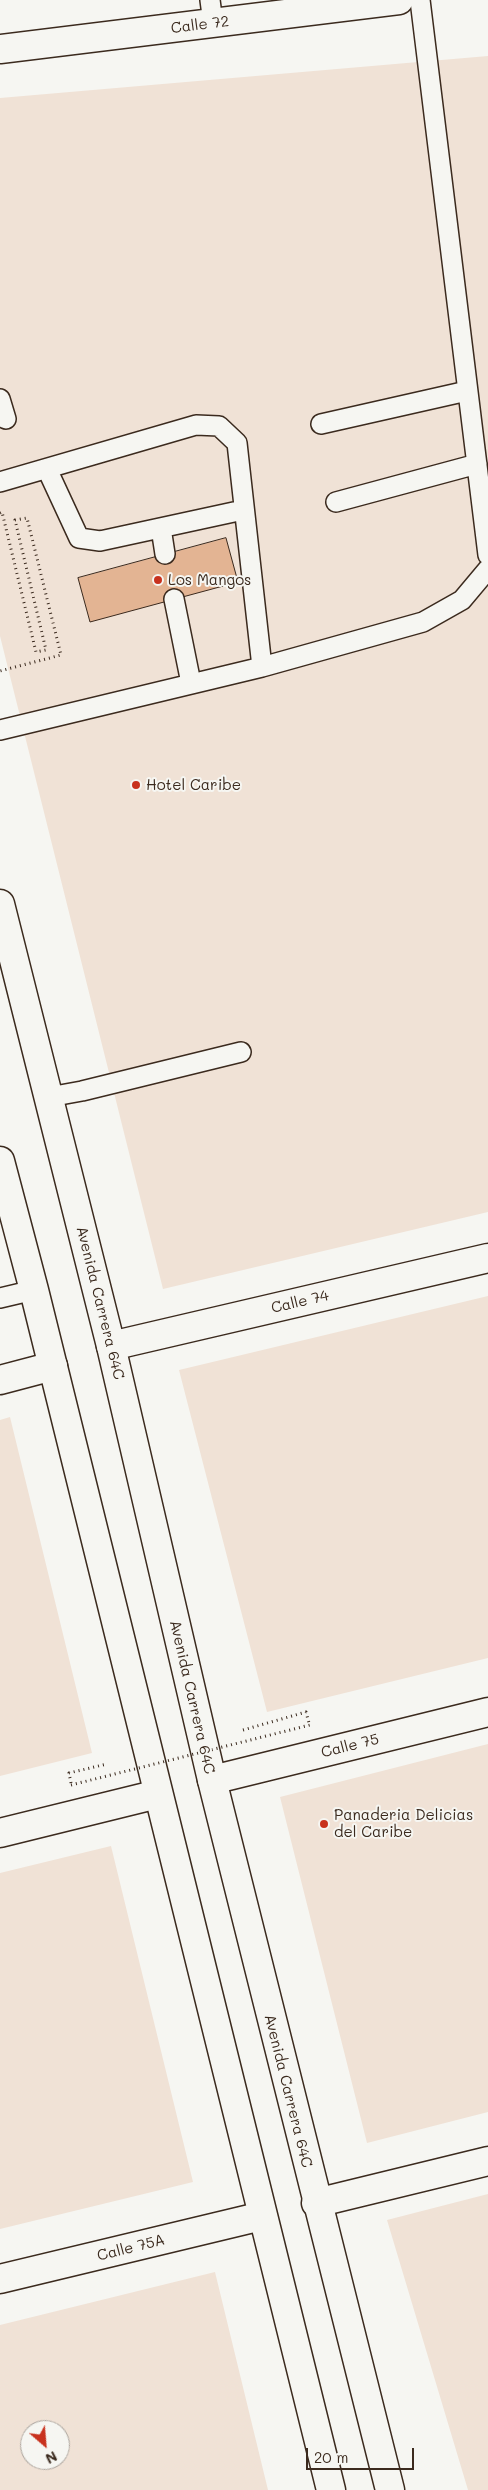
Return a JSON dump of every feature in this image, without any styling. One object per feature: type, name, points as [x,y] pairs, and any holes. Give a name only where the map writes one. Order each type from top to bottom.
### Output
[{"type":"main road","name":"Calle 72","points":[[0,49],[211,12],[400,0]]},
{"type":"main road","name":"Avenida Carrera 64C","points":[[0,904],[111,1346],[212,1780],[316,2203],[390,2490]]},
{"type":"main road","points":[[0,1161],[53,1366],[331,2490]]},
{"type":"main road","name":"Calle 74","points":[[111,1346],[488,1258]]},
{"type":"main road","points":[[0,1380],[53,1366]]},
{"type":"main road","name":"Calle 75","points":[[212,1780],[488,1712]]},
{"type":"main road","points":[[0,1833],[158,1794]]},
{"type":"main road","points":[[316,2203],[488,2161]]},
{"type":"main road","name":"Calle 75A","points":[[0,2279],[262,2216]]},
{"type":"lane","points":[[420,0],[488,555]]},
{"type":"lane","points":[[321,424],[467,391]]},
{"type":"lane","points":[[0,399],[6,419]]},
{"type":"lane","points":[[0,482],[196,425],[219,426],[237,443],[262,667]]},
{"type":"lane","points":[[336,502],[477,464]]},
{"type":"lane","points":[[47,469],[80,538],[100,541],[243,510]]},
{"type":"lane","points":[[162,528],[165,554]]},
{"type":"lane","points":[[0,730],[262,667],[424,622],[462,600],[488,569]]},
{"type":"lane","points":[[174,599],[191,684]]},
{"type":"lane","points":[[48,1097],[82,1091],[241,1052]]},
{"type":"lane","points":[[0,1298],[34,1290]]},
{"type":"path","points":[[0,513],[2,512],[36,652],[46,650],[15,520],[27,518],[61,655],[0,671]]},
{"type":"path","points":[[72,1785],[310,1725]]},
{"type":"shaded area","points":[[488,56],[488,1212],[163,1289],[0,636],[0,98]]},
{"type":"shaded area","points":[[488,1296],[488,1658],[267,1712],[179,1370]]},
{"type":"shaded area","points":[[10,1417],[92,1753],[0,1776],[0,1420]]},
{"type":"shaded area","points":[[488,1744],[488,2112],[367,2143],[280,1797]]},
{"type":"shaded area","points":[[111,1846],[193,2182],[0,2229],[0,1873]]},
{"type":"shaded area","points":[[488,2194],[488,2490],[468,2490],[387,2220]]},
{"type":"shaded area","points":[[215,2272],[268,2490],[0,2490],[0,2325]]},
{"type":"building","name":"Los Mangos","points":[[226,538],[238,582],[90,622],[78,578]]},
{"type":"place","name":"Los Mangos","points":[[158,580]]},
{"type":"place","name":"Hotel Caribe","points":[[136,785]]},
{"type":"place","name":"Panaderia Delicias del Caribe","points":[[324,1824]]}]
